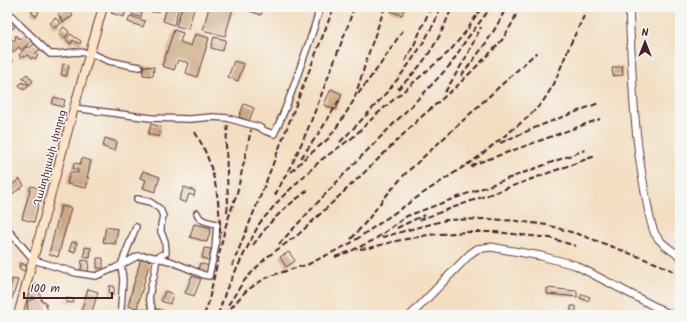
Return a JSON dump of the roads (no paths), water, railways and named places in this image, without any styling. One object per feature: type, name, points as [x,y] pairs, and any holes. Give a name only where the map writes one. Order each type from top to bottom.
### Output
[{"type":"main road","name":"Ղանդիլյանի փողոց","points":[[18,315],[103,7]]},
{"type":"street","points":[[74,108],[151,118],[190,120],[213,117],[227,118],[259,127],[274,134],[282,120],[315,27],[320,7]]},
{"type":"street","points":[[629,7],[633,107],[642,175],[651,222],[656,235],[665,246],[680,256]]},
{"type":"street","points":[[7,11],[50,54],[75,52],[90,54],[109,61],[140,66]]},
{"type":"street","points":[[137,199],[150,202],[160,209],[163,216],[161,232],[165,241],[166,252],[157,258],[149,298],[153,311],[152,315]]},
{"type":"street","points":[[7,229],[34,260],[76,273],[96,276],[138,256],[149,256],[170,261],[210,276],[215,249],[217,224],[203,221],[198,216],[197,212]]},
{"type":"street","points":[[122,315],[121,307],[123,280],[121,265],[136,227]]},
{"type":"street","points":[[411,315],[477,248],[491,247],[541,256],[575,265],[671,315]]},
{"type":"railway","points":[[232,266],[334,7]]},
{"type":"railway","points":[[275,195],[295,158],[310,124],[354,7]]},
{"type":"railway","points":[[291,172],[328,139],[354,100],[385,7]]},
{"type":"railway","points":[[405,61],[431,7]]},
{"type":"railway","points":[[340,142],[378,102],[413,59],[433,25],[440,7]]},
{"type":"railway","points":[[398,89],[416,71],[434,45],[452,7]]},
{"type":"railway","points":[[218,315],[226,290],[259,224],[281,198],[321,160],[352,138],[377,114],[450,51],[467,30],[482,7]]},
{"type":"railway","points":[[461,76],[480,51],[502,17],[506,7]]},
{"type":"railway","points":[[228,305],[244,281],[267,257],[299,234],[419,119],[458,85],[495,48],[502,40],[513,22],[519,7]]},
{"type":"railway","points":[[279,244],[347,171],[451,64],[466,40],[489,10]]},
{"type":"railway","points":[[225,315],[246,291],[264,279],[309,264],[351,243],[477,158],[527,118],[542,103],[554,84],[584,16]]},
{"type":"railway","points":[[445,92],[465,59],[481,27]]},
{"type":"railway","points":[[358,94],[380,65],[403,30]]},
{"type":"railway","points":[[351,239],[405,174],[537,52]]},
{"type":"railway","points":[[301,158],[321,130],[340,99]]},
{"type":"railway","points":[[500,143],[599,103]]},
{"type":"railway","points":[[471,167],[475,164],[600,119]]},
{"type":"railway","points":[[227,212],[226,144],[228,122]]},
{"type":"railway","points":[[204,315],[208,304],[225,228],[237,193],[251,130]]},
{"type":"railway","points":[[195,132],[205,151],[215,181],[220,234]]},
{"type":"railway","points":[[335,257],[374,240],[407,216],[585,150]]},
{"type":"railway","points":[[419,220],[595,156]]},
{"type":"railway","points":[[253,245],[270,223],[285,208],[308,190]]},
{"type":"railway","points":[[397,228],[424,215]]},
{"type":"railway","points":[[382,238],[446,220],[488,219],[517,221],[547,225],[581,235],[658,264],[680,274]]},
{"type":"railway","points":[[360,249],[428,235],[467,232],[495,232],[550,238],[576,246]]}]
